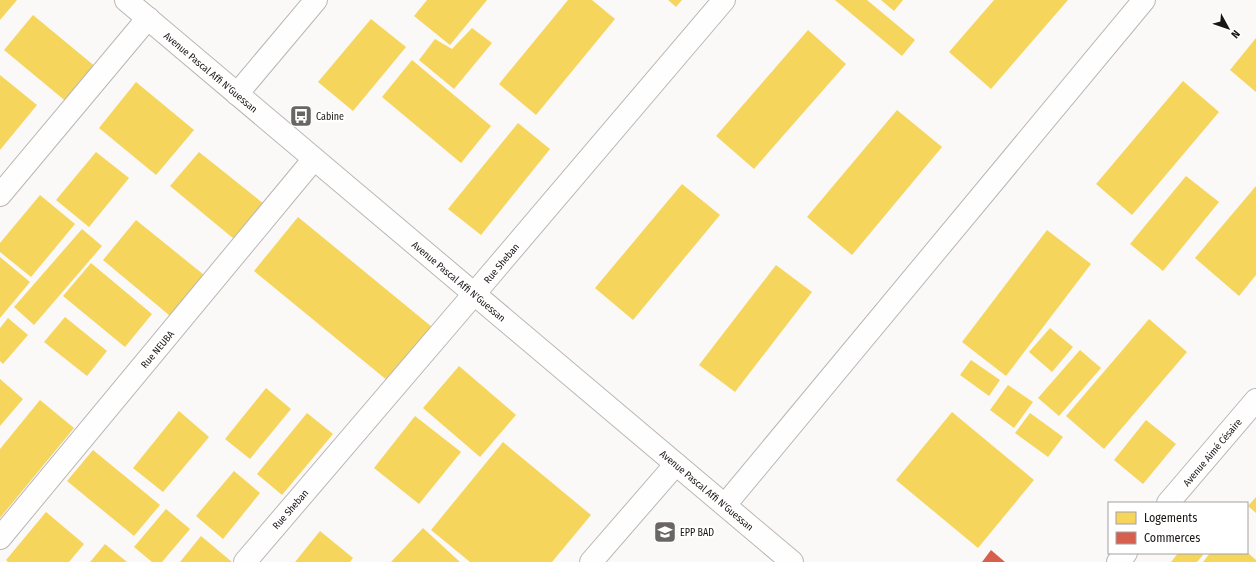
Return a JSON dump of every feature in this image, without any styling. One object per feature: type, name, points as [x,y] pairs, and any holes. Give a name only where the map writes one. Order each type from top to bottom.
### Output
[{"type":"street","name":"Avenue Pascal Affi N'Guessan","points":[[126,0],[792,562]]},
{"type":"street","points":[[238,94],[316,0]]},
{"type":"street","name":"Rue Sheban","points":[[245,562],[724,0]]},
{"type":"street","points":[[725,505],[1144,0]]},
{"type":"street","points":[[0,195],[148,18]]},
{"type":"street","name":"Rue NEUBA","points":[[0,538],[314,159]]},
{"type":"street","name":"Avenue Aimé Césaire","points":[[1169,502],[1256,400]]},
{"type":"street","points":[[591,562],[676,464]]},
{"type":"street","points":[[1118,562],[1125,554]]},
{"type":"building: Logements","points":[[0,0],[17,0],[0,20]]},
{"type":"building: Logements","points":[[427,0],[487,0],[450,45],[414,16]]},
{"type":"building: Logements","points":[[568,0],[592,0],[615,19],[536,115],[499,84]]},
{"type":"building: Logements","points":[[668,0],[682,0],[676,7]]},
{"type":"building: Logements","points":[[835,0],[867,0],[915,40],[902,56]]},
{"type":"building: Logements","points":[[881,0],[903,0],[894,11]]},
{"type":"building: Logements","points":[[994,0],[1068,0],[991,89],[949,52]]},
{"type":"building: Logements","points":[[33,15],[97,68],[68,103],[4,50]]},
{"type":"building: Logements","points":[[371,19],[406,47],[353,111],[318,82]]},
{"type":"building: Logements","points":[[472,28],[492,43],[454,89],[419,60],[435,39],[452,49]]},
{"type":"building: Logements","points":[[808,30],[846,64],[754,169],[716,136]]},
{"type":"building: Logements","points":[[1256,38],[1256,92],[1230,70]]},
{"type":"building: Logements","points":[[412,60],[491,126],[461,163],[382,97]]},
{"type":"building: Logements","points":[[0,75],[37,105],[0,150]]},
{"type":"building: Logements","points":[[1183,81],[1219,112],[1132,215],[1096,184]]},
{"type":"building: Logements","points":[[136,82],[194,130],[156,175],[99,128]]},
{"type":"building: Logements","points":[[897,110],[942,147],[852,255],[807,217]]},
{"type":"building: Logements","points":[[518,123],[550,149],[481,235],[448,209]]},
{"type":"building: Logements","points":[[96,152],[129,178],[89,227],[56,200]]},
{"type":"building: Logements","points":[[199,152],[264,204],[234,239],[170,186]]},
{"type":"building: Logements","points":[[1186,176],[1219,202],[1163,271],[1130,244]]},
{"type":"building: Logements","points":[[682,184],[720,215],[633,320],[595,288]]},
{"type":"building: Logements","points":[[1256,186],[1256,275],[1239,296],[1195,258]]},
{"type":"building: Logements","points":[[40,195],[75,224],[31,277],[0,252],[0,243]]},
{"type":"building: Logements","points":[[298,217],[432,327],[388,381],[254,271]]},
{"type":"building: Logements","points":[[136,220],[209,279],[175,320],[103,260]]},
{"type":"building: Logements","points":[[82,229],[102,246],[34,325],[14,307]]},
{"type":"building: Logements","points":[[1047,230],[1091,264],[1006,376],[962,342]]},
{"type":"building: Logements","points":[[0,257],[30,282],[0,318]]},
{"type":"building: Logements","points":[[91,263],[152,314],[125,347],[63,296]]},
{"type":"building: Logements","points":[[776,265],[812,292],[735,392],[699,365]]},
{"type":"building: Logements","points":[[65,317],[107,351],[87,376],[44,342]]},
{"type":"building: Logements","points":[[8,318],[28,335],[3,364],[0,361],[0,328]]},
{"type":"building: Logements","points":[[1149,319],[1187,352],[1104,449],[1066,416]]},
{"type":"building: Logements","points":[[1050,328],[1073,347],[1052,372],[1029,352]]},
{"type":"building: Logements","points":[[1080,350],[1101,368],[1059,416],[1038,398]]},
{"type":"building: Logements","points":[[971,360],[1000,380],[989,396],[960,375]]},
{"type":"building: Logements","points":[[459,366],[516,415],[480,457],[423,408]]},
{"type":"building: Logements","points":[[0,379],[23,399],[0,426]]},
{"type":"building: Logements","points":[[1008,385],[1033,402],[1014,428],[990,410]]},
{"type":"building: Logements","points":[[266,388],[291,409],[250,459],[225,439]]},
{"type":"building: Logements","points":[[40,400],[74,428],[0,518],[0,449]]},
{"type":"building: Logements","points":[[179,411],[209,437],[163,492],[133,468]]},
{"type":"building: Logements","points":[[952,412],[1034,480],[978,548],[896,480]]},
{"type":"building: Logements","points":[[307,413],[333,434],[282,495],[257,474]]},
{"type":"building: Logements","points":[[1030,413],[1063,437],[1048,457],[1015,433]]},
{"type":"building: Logements","points":[[415,416],[461,452],[419,504],[374,468]]},
{"type":"building: Logements","points":[[1146,420],[1176,444],[1143,484],[1114,460]]},
{"type":"building: Logements","points":[[503,442],[591,515],[552,562],[470,562],[431,530]]},
{"type":"building: Logements","points":[[93,450],[160,505],[134,536],[67,481]]},
{"type":"building: Logements","points":[[234,471],[260,493],[223,539],[196,516]]},
{"type":"building: Logements","points":[[1256,497],[1256,513],[1248,506]]},
{"type":"building: Logements","points":[[166,509],[190,529],[162,562],[152,562],[134,547]]},
{"type":"building: Logements","points":[[46,512],[84,544],[69,562],[8,562],[6,560]]},
{"type":"building: Logements","points":[[423,528],[460,562],[391,562]]},
{"type":"building: Logements","points":[[320,531],[353,558],[350,562],[295,562]]},
{"type":"building: Logements","points":[[201,536],[232,562],[180,562]]},
{"type":"building: Logements","points":[[105,544],[127,562],[90,562]]},
{"type":"building: Logements","points":[[1248,553],[1256,560],[1256,562],[1203,562],[1209,554]]},
{"type":"building: Logements","points":[[1177,554],[1203,555],[1197,562],[1171,562]]},
{"type":"building: Commerces","points":[[991,550],[1005,562],[982,562]]},
{"type":"place","name":"Cabine","points":[[301,116]]},
{"type":"place","name":"EPP BAD","points":[[665,532]]}]
